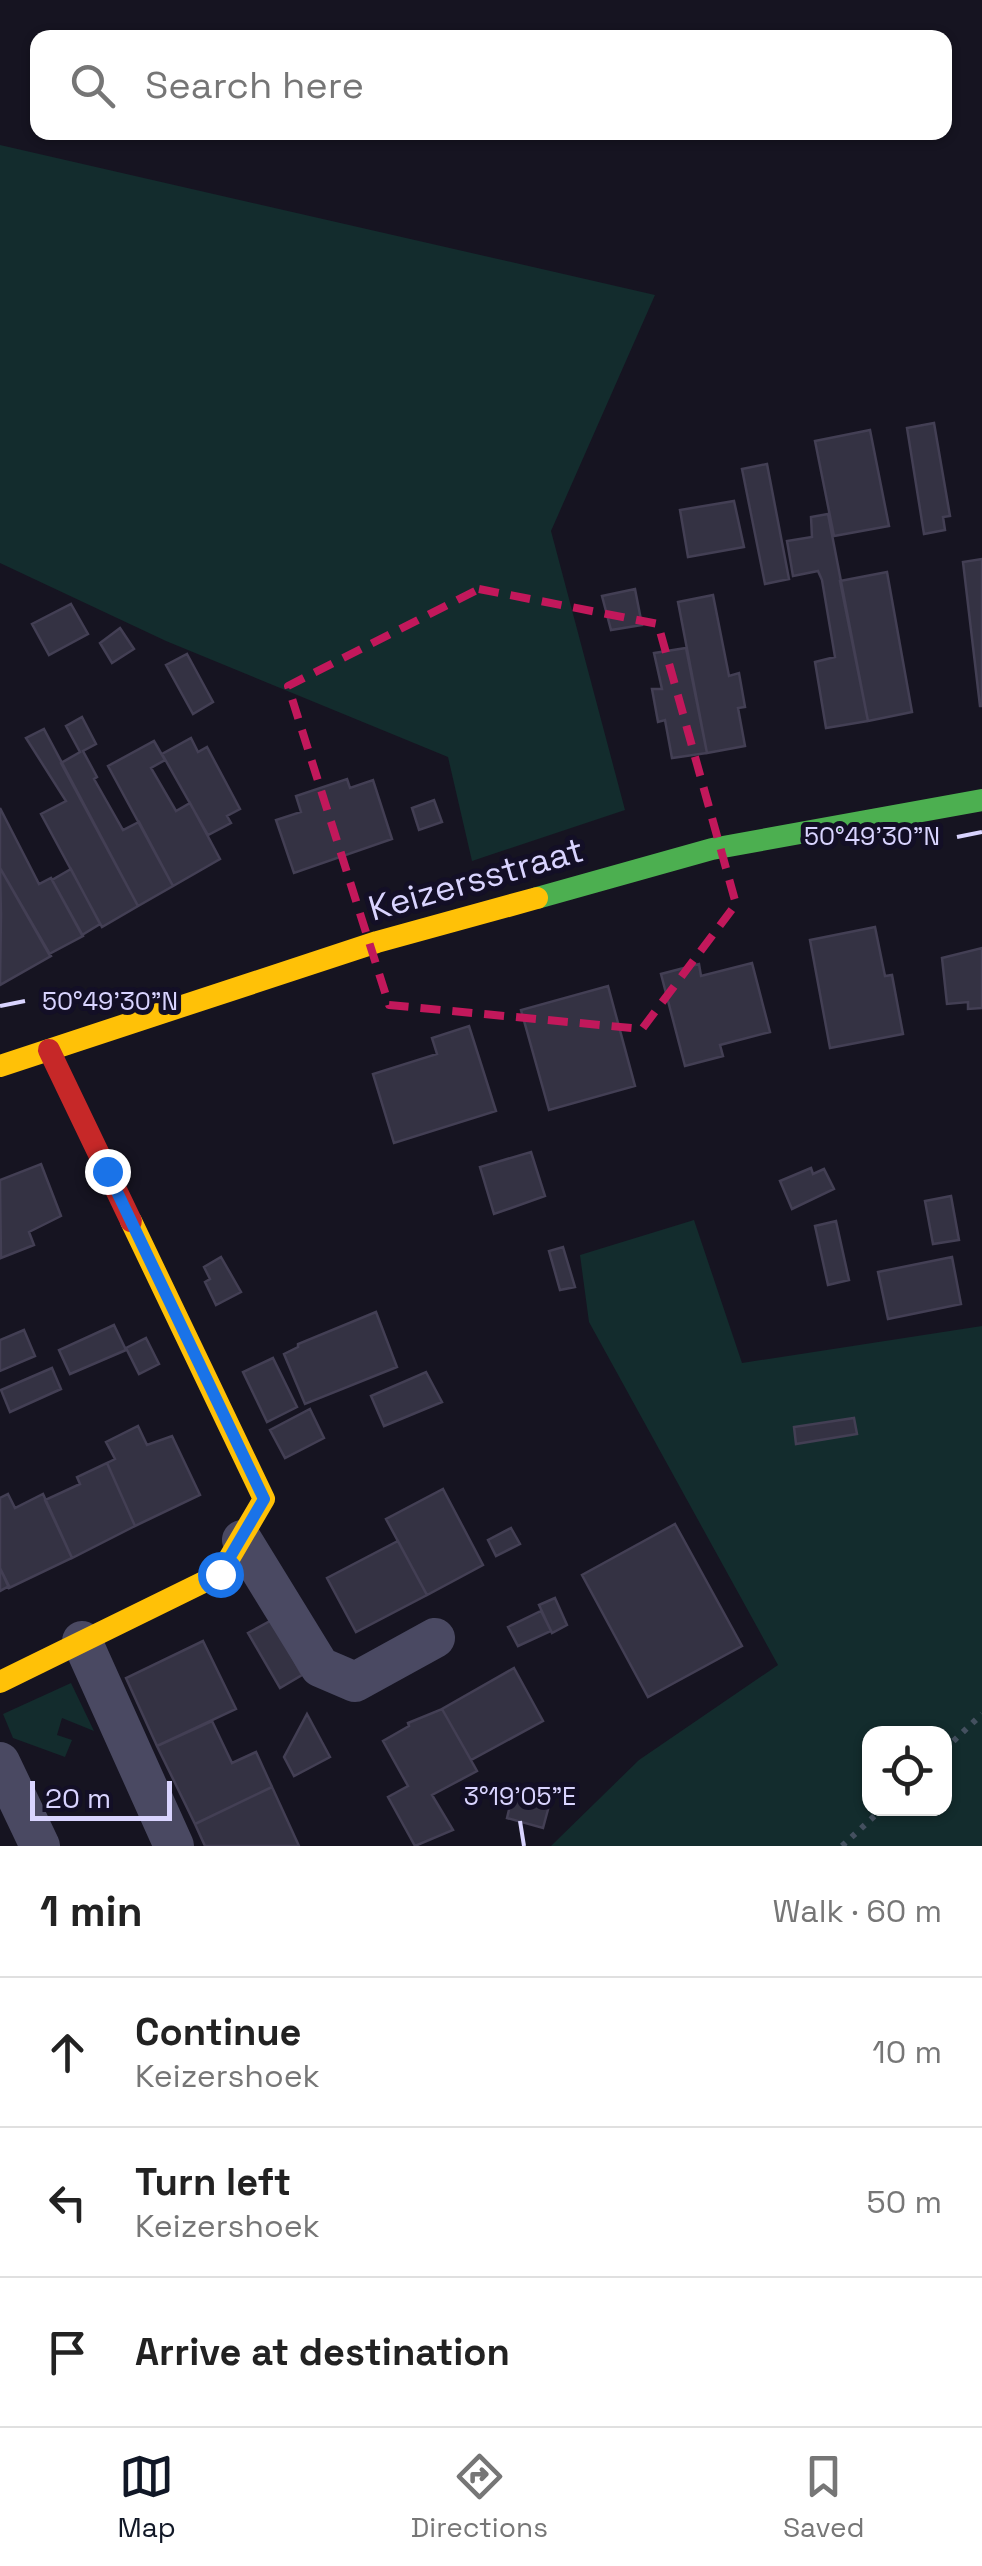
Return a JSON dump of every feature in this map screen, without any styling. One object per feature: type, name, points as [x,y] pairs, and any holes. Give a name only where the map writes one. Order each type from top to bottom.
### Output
[{"type":"street","name":"Keizersstraat","points":[[0,1066],[377,942],[712,849],[982,800]]},
{"type":"street","points":[[0,1682],[220,1574],[264,1499],[49,1050]]},
{"type":"street","points":[[242,1540],[320,1666],[355,1682],[435,1638]]},
{"type":"street","points":[[82,1641],[174,1846]]},
{"type":"street","points":[[0,1762],[40,1846]]},
{"type":"path","points":[[952,1742],[982,1714]]},
{"type":"path","points":[[842,1846],[874,1816]]},
{"type":"highlighted area","points":[[479,589],[658,624],[736,904],[642,1029],[389,1005],[288,686]]},
{"type":"green space","points":[[0,145],[655,295],[551,531],[625,810],[472,861],[448,757],[166,641],[0,563]]},
{"type":"green space","points":[[694,1220],[742,1363],[982,1326],[982,1846],[551,1846],[639,1760],[778,1665],[589,1322],[580,1255]]},
{"type":"green space","points":[[71,1683],[94,1731],[62,1718],[57,1735],[72,1740],[65,1757],[13,1738],[3,1714]]},
{"type":"building","points":[[934,423],[950,516],[943,517],[945,530],[924,534],[907,428]]},
{"type":"building","points":[[870,430],[889,526],[834,536],[815,441]]},
{"type":"building","points":[[767,464],[789,579],[765,584],[742,469]]},
{"type":"building","points":[[734,501],[744,547],[688,557],[680,510]]},
{"type":"building","points":[[828,514],[868,721],[826,728],[815,662],[835,657],[822,580],[818,571],[793,576],[787,541],[812,537],[811,517]]},
{"type":"building","points":[[982,559],[982,706],[980,706],[963,562]]},
{"type":"building","points":[[887,572],[912,712],[868,721],[840,581]]},
{"type":"building","points":[[635,589],[642,625],[611,630],[602,596]]},
{"type":"building","points":[[713,595],[729,676],[739,673],[745,707],[738,708],[745,746],[707,753],[678,602]]},
{"type":"building","points":[[71,604],[88,634],[49,655],[32,624]]},
{"type":"building","points":[[120,628],[134,649],[112,663],[100,643]]},
{"type":"building","points":[[686,648],[707,753],[672,758],[665,720],[658,722],[652,689],[662,689],[654,653]]},
{"type":"building","points":[[187,654],[213,702],[193,714],[166,665]]},
{"type":"building","points":[[82,717],[96,744],[83,751],[97,777],[94,779],[123,830],[139,822],[173,886],[138,906],[61,763],[80,752],[66,726]]},
{"type":"building","points":[[44,729],[138,906],[102,927],[41,814],[66,801],[26,738]]},
{"type":"building","points":[[191,738],[198,752],[207,747],[240,809],[227,816],[231,823],[208,835],[162,754]]},
{"type":"building","points":[[154,741],[165,760],[151,768],[176,811],[190,803],[220,859],[173,886],[108,766]]},
{"type":"building","points":[[347,779],[350,788],[373,780],[392,839],[294,873],[276,820],[301,812],[296,796]]},
{"type":"building","points":[[434,800],[442,822],[419,830],[412,808]]},
{"type":"building","points":[[0,808],[39,884],[51,878],[83,936],[49,954],[0,868]]},
{"type":"building","points":[[0,868],[51,956],[0,985],[1,915]]},
{"type":"building","points":[[71,869],[100,924],[82,935],[52,880]]},
{"type":"building","points":[[875,927],[885,976],[892,975],[903,1034],[830,1048],[810,940]]},
{"type":"building","points":[[982,948],[982,1008],[968,1009],[968,1002],[947,1004],[942,958]]},
{"type":"building","points":[[752,963],[770,1032],[720,1045],[723,1056],[685,1066],[661,974],[699,964],[701,976]]},
{"type":"building","points":[[608,986],[635,1086],[549,1110],[521,1010]]},
{"type":"building","points":[[469,1026],[496,1111],[394,1143],[373,1074],[437,1054],[432,1038]]},
{"type":"building","points":[[531,1152],[545,1196],[494,1214],[480,1167]]},
{"type":"building","points":[[41,1164],[61,1216],[29,1232],[34,1245],[1,1258],[0,1180]]},
{"type":"building","points":[[811,1168],[813,1174],[824,1169],[834,1189],[792,1209],[780,1181]]},
{"type":"building","points":[[951,1196],[959,1240],[933,1244],[925,1201]]},
{"type":"building","points":[[836,1221],[849,1280],[828,1285],[815,1226]]},
{"type":"building","points":[[563,1247],[575,1287],[560,1290],[549,1251]]},
{"type":"building","points":[[221,1257],[241,1292],[216,1305],[205,1282],[210,1279],[204,1267]]},
{"type":"building","points":[[952,1257],[961,1304],[888,1319],[878,1272]]},
{"type":"building","points":[[376,1312],[397,1367],[305,1404],[284,1354],[298,1344]]},
{"type":"building","points":[[114,1325],[126,1350],[70,1374],[59,1350]]},
{"type":"building","points":[[24,1330],[35,1356],[0,1371],[0,1340]]},
{"type":"building","points":[[146,1338],[159,1364],[139,1374],[126,1348]]},
{"type":"building","points":[[273,1358],[297,1407],[267,1422],[243,1372]]},
{"type":"building","points":[[52,1368],[61,1389],[10,1412],[1,1390]]},
{"type":"building","points":[[426,1372],[442,1402],[384,1426],[371,1396]]},
{"type":"building","points":[[310,1409],[324,1438],[285,1458],[270,1430]]},
{"type":"building","points":[[854,1418],[857,1434],[796,1444],[794,1427]]},
{"type":"building","points":[[138,1426],[147,1445],[172,1436],[200,1495],[135,1526],[107,1463],[115,1459],[106,1442]]},
{"type":"building","points":[[107,1463],[135,1526],[72,1558],[45,1500],[80,1484],[77,1477]]},
{"type":"building","points":[[443,1489],[483,1565],[427,1595],[386,1519]]},
{"type":"building","points":[[8,1494],[15,1508],[43,1494],[72,1558],[9,1588],[0,1568],[0,1498]]},
{"type":"building","points":[[675,1524],[742,1646],[648,1697],[582,1575]]},
{"type":"building","points":[[511,1528],[520,1544],[496,1556],[488,1540]]},
{"type":"building","points":[[398,1541],[427,1595],[356,1632],[327,1578]]},
{"type":"building","points":[[0,1568],[9,1586],[0,1591]]},
{"type":"building","points":[[555,1598],[567,1625],[552,1633],[539,1605]]},
{"type":"building","points":[[541,1611],[551,1631],[518,1646],[508,1627]]},
{"type":"building","points":[[272,1620],[302,1675],[280,1688],[248,1633]]},
{"type":"building","points":[[203,1641],[236,1709],[157,1746],[126,1678]]},
{"type":"building","points":[[514,1668],[543,1721],[471,1760],[442,1709]]},
{"type":"building","points":[[442,1709],[477,1771],[432,1795],[453,1830],[415,1846],[388,1797],[408,1786],[383,1741],[409,1726],[408,1723]]},
{"type":"building","points":[[307,1714],[330,1757],[294,1776],[284,1757]]},
{"type":"building","points":[[212,1721],[232,1763],[256,1752],[272,1787],[195,1824],[157,1746]]},
{"type":"building","points":[[272,1787],[299,1846],[205,1846],[195,1824]]},
{"type":"building","points":[[513,1793],[550,1802],[543,1828],[507,1818]]},
{"type":"traffic: fast","points":[[537,898],[712,849],[982,800]]},
{"type":"traffic: slow","points":[[0,1066],[377,942],[537,898]]},
{"type":"traffic: slow","points":[[0,1682],[220,1574],[264,1499],[131,1221]]},
{"type":"traffic: jam","points":[[49,1050],[131,1221]]},
{"type":"route","points":[[107,1171],[264,1499],[220,1574]]}]
